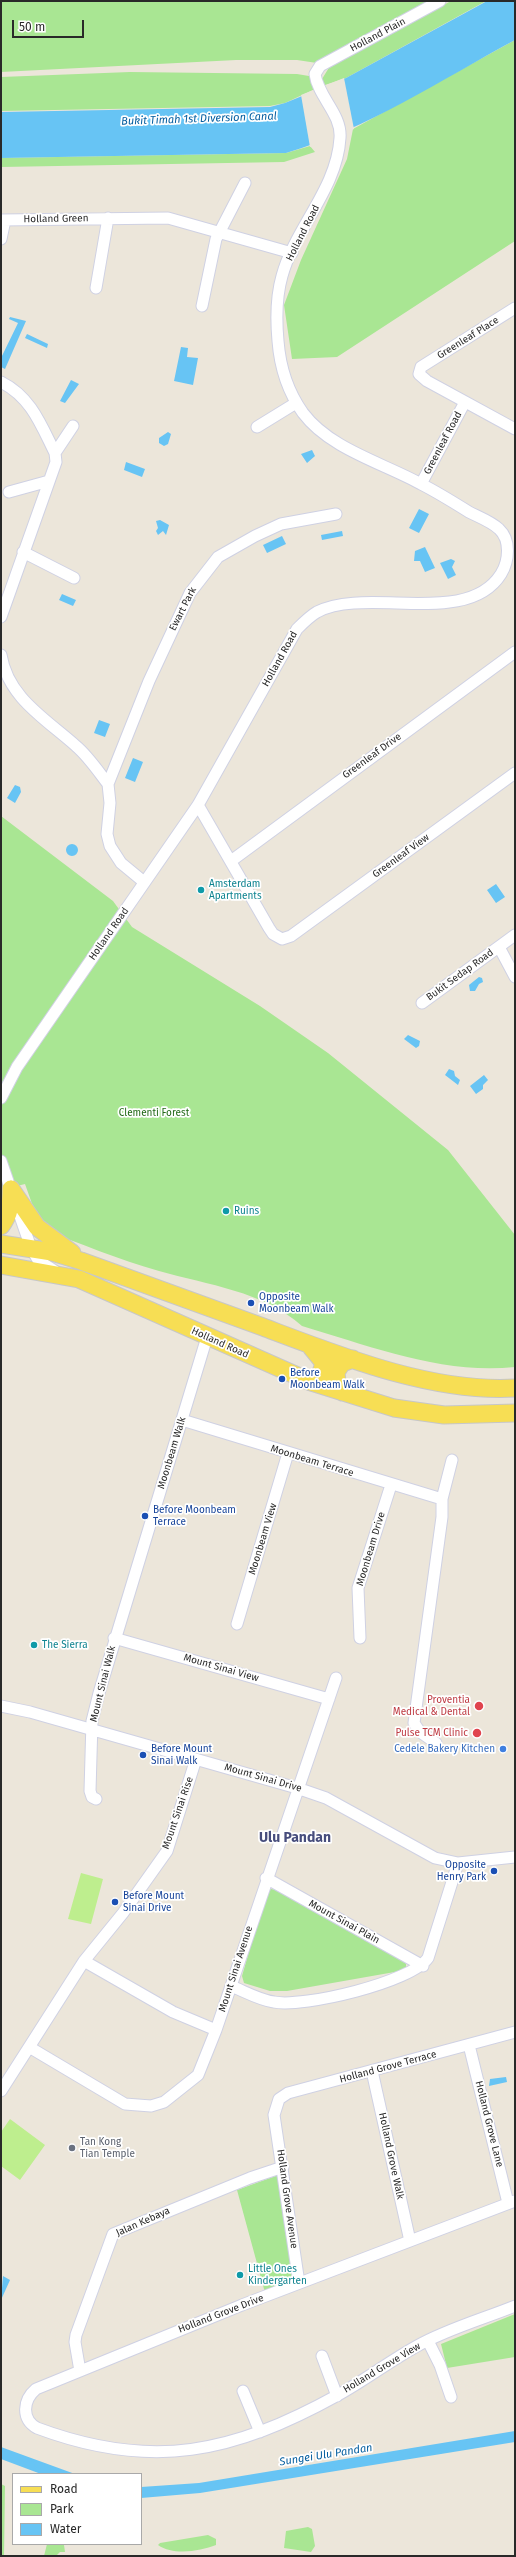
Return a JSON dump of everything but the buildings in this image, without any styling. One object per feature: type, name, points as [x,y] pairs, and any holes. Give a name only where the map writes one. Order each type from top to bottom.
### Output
[{"type":"main road","points":[[1,1226],[8,1217],[11,1205],[11,1189]]},
{"type":"main road","points":[[11,1189],[37,1226],[81,1260]]},
{"type":"main road","points":[[1,1244],[31,1248],[81,1260],[311,1347],[353,1359],[422,1378],[472,1387],[515,1388]]},
{"type":"main road","points":[[1,1265],[60,1274]]},
{"type":"main road","name":"Holland Road","points":[[60,1274],[79,1279],[311,1382],[394,1408],[444,1415],[515,1413]]},
{"type":"main road","points":[[311,1347],[324,1363],[320,1376],[311,1382]]},
{"type":"main road","points":[[342,1392],[337,1382],[336,1372],[342,1363],[353,1359]]},
{"type":"main road","points":[[422,1378],[434,1388],[444,1391],[475,1397],[515,1397]]},
{"type":"street","name":"Holland Plain","points":[[317,70],[440,1]]},
{"type":"street","name":"Holland Road","points":[[1,1098],[17,1067],[198,805],[297,629],[317,612],[355,602],[415,604],[460,600],[488,588],[502,573],[507,557],[508,548],[499,529],[421,484],[339,444],[314,425],[296,403],[284,373],[276,326],[282,275],[325,189],[336,159],[340,135],[338,122],[315,74],[317,70]]},
{"type":"street","points":[[202,306],[211,258],[219,232],[245,183]]},
{"type":"street","points":[[96,288],[108,218]]},
{"type":"street","name":"Holland Green","points":[[1,238],[3,220],[168,218],[292,253]]},
{"type":"street","name":"Greenleaf Place","points":[[421,367],[515,308]]},
{"type":"street","name":"Greenleaf Road","points":[[421,367],[419,374],[422,378],[465,402],[512,424]]},
{"type":"street","points":[[1,382],[24,397],[55,454],[56,462],[1,617]]},
{"type":"street","name":"Greenleaf Road","points":[[421,484],[465,402]]},
{"type":"street","points":[[257,427],[296,403]]},
{"type":"street","points":[[55,454],[73,426]]},
{"type":"street","points":[[9,492],[49,481]]},
{"type":"street","name":"Ewart Park","points":[[144,882],[121,863],[110,846],[107,834],[110,803],[108,784],[149,681],[190,593],[218,557],[281,524],[336,514]]},
{"type":"street","points":[[23,552],[74,578]]},
{"type":"street","name":"Greenleaf Drive","points":[[231,861],[515,652]]},
{"type":"street","points":[[1,656],[4,671],[16,692],[78,747],[108,784]]},
{"type":"street","name":"Greenleaf View","points":[[231,861],[273,934],[278,938],[286,938],[515,773]]},
{"type":"street","points":[[198,805],[231,861]]},
{"type":"street","name":"Bukit Sedap Road","points":[[422,1003],[515,935]]},
{"type":"street","name":"Bukit Sedap Road","points":[[499,947],[515,977]]},
{"type":"street","name":"Holland Road","points":[[1,1161],[31,1248],[38,1260],[60,1274]]},
{"type":"street","name":"Moonbeam Walk","points":[[114,1638],[207,1337]]},
{"type":"street","name":"Moonbeam Terrace","points":[[182,1420],[391,1485],[442,1499]]},
{"type":"street","name":"Moonbeam View","points":[[237,1624],[288,1453]]},
{"type":"street","points":[[436,1742],[420,1732],[414,1723],[442,1517],[442,1499],[452,1460]]},
{"type":"street","name":"Moonbeam Drive","points":[[360,1638],[358,1588],[391,1485]]},
{"type":"street","name":"Mount Sinai View","points":[[114,1638],[329,1699]]},
{"type":"street","name":"Mount Sinai Walk","points":[[96,1799],[92,1797],[90,1792],[92,1721],[114,1638]]},
{"type":"street","name":"Mount Sinai Avenue","points":[[29,2047],[125,2104],[151,2106],[164,2102],[198,2075],[216,2030],[266,1878],[336,1678]]},
{"type":"street","name":"Mount Sinai Drive","points":[[1,1706],[92,1729],[297,1788],[326,1798],[435,1858],[458,1863],[515,1857]]},
{"type":"street","name":"Mount Sinai Rise","points":[[1,2091],[84,1961],[123,1913],[167,1850],[196,1759]]},
{"type":"street","points":[[231,1986],[274,2002],[299,2001],[376,1986],[423,1966],[428,1958],[458,1863]]},
{"type":"street","name":"Mount Sinai Plain","points":[[266,1878],[423,1966]]},
{"type":"street","points":[[84,1961],[173,2012],[216,2030]]},
{"type":"street","name":"Holland Grove Terrace","points":[[274,2115],[280,2099],[288,2093],[515,2032]]},
{"type":"street","name":"Holland Grove Lane","points":[[469,2045],[512,2202]]},
{"type":"street","name":"Holland Grove Walk","points":[[372,2071],[410,2241]]},
{"type":"street","name":"Holland Grove Avenue","points":[[274,2115],[283,2167],[299,2283]]},
{"type":"street","name":"Jalan Kebaya","points":[[80,2371],[75,2342],[76,2335],[113,2234],[283,2167]]},
{"type":"street","name":"Holland Grove Drive","points":[[26,2405],[29,2395],[36,2389],[299,2283],[512,2202]]},
{"type":"street","name":"Holland Grove View","points":[[26,2405],[27,2418],[31,2424],[38,2428],[92,2446],[147,2453],[200,2450],[228,2443],[260,2432],[337,2396],[428,2341],[515,2306]]},
{"type":"street","name":"Holland Grove View","points":[[428,2341],[440,2365],[451,2397]]},
{"type":"street","name":"Holland Grove View","points":[[322,2356],[337,2396]]},
{"type":"street","points":[[243,2391],[260,2432]]},
{"type":"green space","points":[[1,1],[432,1],[317,63],[297,60],[236,60],[1,72]]},
{"type":"green space","points":[[451,1],[486,1],[346,78],[325,85],[322,79],[330,66]]},
{"type":"green space","points":[[515,40],[515,241],[337,357],[292,359],[284,305],[301,260],[347,159],[353,129]]},
{"type":"green space","points":[[130,72],[297,74],[309,76],[315,89],[285,103],[270,106],[1,111],[1,77]]},
{"type":"green space","points":[[310,146],[315,152],[284,162],[1,167],[1,158],[286,153]]},
{"type":"green space","name":"Clementi Forest","points":[[1,816],[113,901],[132,927],[260,1006],[328,1053],[448,1150],[515,1235],[515,1367],[461,1367],[434,1363],[380,1350],[302,1326],[287,1314],[253,1297],[215,1285],[144,1267],[41,1229],[25,1184],[1,1190]]},
{"type":"green space","points":[[81,1873],[103,1879],[91,1924],[68,1919]]},
{"type":"green space","points":[[271,1889],[276,1890],[406,1963],[406,1970],[287,1991],[270,1991],[244,1983],[242,1976],[266,1892]]},
{"type":"green space","points":[[10,2119],[45,2145],[20,2180],[1,2166],[1,2132]]},
{"type":"green space","points":[[281,2174],[299,2288],[267,2300],[237,2190]]},
{"type":"green space","points":[[515,2314],[515,2357],[447,2368],[441,2344]]},
{"type":"green space","points":[[1,2484],[5,2486],[4,2556],[1,2556]]},
{"type":"green space","points":[[308,2527],[312,2529],[315,2546],[311,2552],[284,2548],[286,2531]]},
{"type":"green space","points":[[208,2535],[216,2539],[216,2545],[195,2551],[172,2550],[158,2545],[160,2543]]},
{"type":"green space","points":[[47,2545],[64,2545],[65,2552],[60,2552],[56,2556],[44,2556]]},
{"type":"water","name":"Bukit Timah 1st Diversion Canal","points":[[487,1],[515,1],[515,40],[375,117],[346,131],[286,153],[1,158],[1,112],[270,107],[285,103],[346,78]]},
{"type":"water","points":[[10,317],[26,321],[5,369],[1,367],[1,358],[18,323],[9,319]]},
{"type":"water","points":[[27,334],[48,344],[47,348],[25,338]]},
{"type":"water","points":[[181,347],[188,348],[187,357],[198,358],[193,385],[174,381]]},
{"type":"water","points":[[71,380],[79,384],[65,403],[60,401]]},
{"type":"water","points":[[168,432],[171,434],[168,444],[164,446],[159,443],[159,438]]},
{"type":"water","points":[[312,450],[315,456],[307,463],[301,454]]},
{"type":"water","points":[[126,462],[145,469],[142,477],[124,470]]},
{"type":"water","points":[[419,509],[429,514],[419,533],[409,528]]},
{"type":"water","points":[[160,520],[169,525],[166,535],[163,531],[158,535],[156,531],[158,528],[156,521]]},
{"type":"water","points":[[342,531],[343,536],[322,540],[321,535]]},
{"type":"water","points":[[282,536],[286,544],[267,553],[263,545]]},
{"type":"water","points":[[425,547],[435,568],[425,572],[420,561],[414,561],[415,551]]},
{"type":"water","points":[[451,559],[455,561],[452,567],[456,575],[448,579],[440,563]]},
{"type":"water","points":[[62,594],[76,600],[73,606],[59,600]]},
{"type":"water","points":[[99,720],[110,724],[105,737],[94,733]]},
{"type":"water","points":[[133,758],[143,762],[135,782],[125,778]]},
{"type":"water","points":[[15,785],[20,787],[21,792],[15,803],[7,798]]},
{"type":"water","points":[[72,844],[76,846],[78,850],[76,854],[72,856],[68,854],[66,850],[68,846]]},
{"type":"water","points":[[496,884],[505,897],[496,903],[487,890]]},
{"type":"water","points":[[479,977],[482,978],[483,982],[479,984],[475,991],[470,991],[469,985]]},
{"type":"water","points":[[408,1035],[420,1041],[419,1046],[416,1048],[404,1039]]},
{"type":"water","points":[[449,1069],[454,1071],[455,1076],[460,1080],[458,1085],[445,1075]]},
{"type":"water","points":[[484,1075],[488,1080],[483,1085],[483,1089],[476,1094],[470,1086]]},
{"type":"water","points":[[506,2077],[507,2082],[489,2086],[490,2079]]},
{"type":"water","points":[[3,2276],[10,2280],[1,2300]]},
{"type":"water","points":[[515,2431],[515,2442],[200,2493],[142,2498],[142,2487],[199,2483]]},
{"type":"water","points":[[1,2447],[72,2473],[38,2473],[1,2459]]},
{"type":"pier","points":[[344,78],[354,129],[310,147],[301,95]]},
{"type":"place","name":"Amsterdam Apartments","points":[[201,890]]},
{"type":"place","name":"Ruins","points":[[226,1211]]},
{"type":"place","name":"Opposite Moonbeam Walk","points":[[251,1303]]},
{"type":"place","name":"Before Moonbeam Walk","points":[[282,1379]]},
{"type":"place","name":"Before Moonbeam Terrace","points":[[145,1516]]},
{"type":"place","name":"The Sierra","points":[[34,1645]]},
{"type":"place","name":"Proventia Medical & Dental","points":[[479,1706]]},
{"type":"place","name":"Pulse TCM Clinic","points":[[477,1733]]},
{"type":"place","name":"Cedele Bakery Kitchen","points":[[503,1749]]},
{"type":"place","name":"Before Mount Sinai Walk","points":[[143,1755]]},
{"type":"place","name":"Opposite Henry Park","points":[[494,1871]]},
{"type":"place","name":"Before Mount Sinai Drive","points":[[115,1902]]},
{"type":"place","name":"Tan Kong Tian Temple","points":[[72,2148]]},
{"type":"place","name":"Little Ones Kindergarten","points":[[240,2275]]},
{"type":"district","name":"Ulu Pandan","points":[[295,1838]]},
{"type":"water label","name":"Sungei Ulu Pandan","points":[[326,2455]]}]
